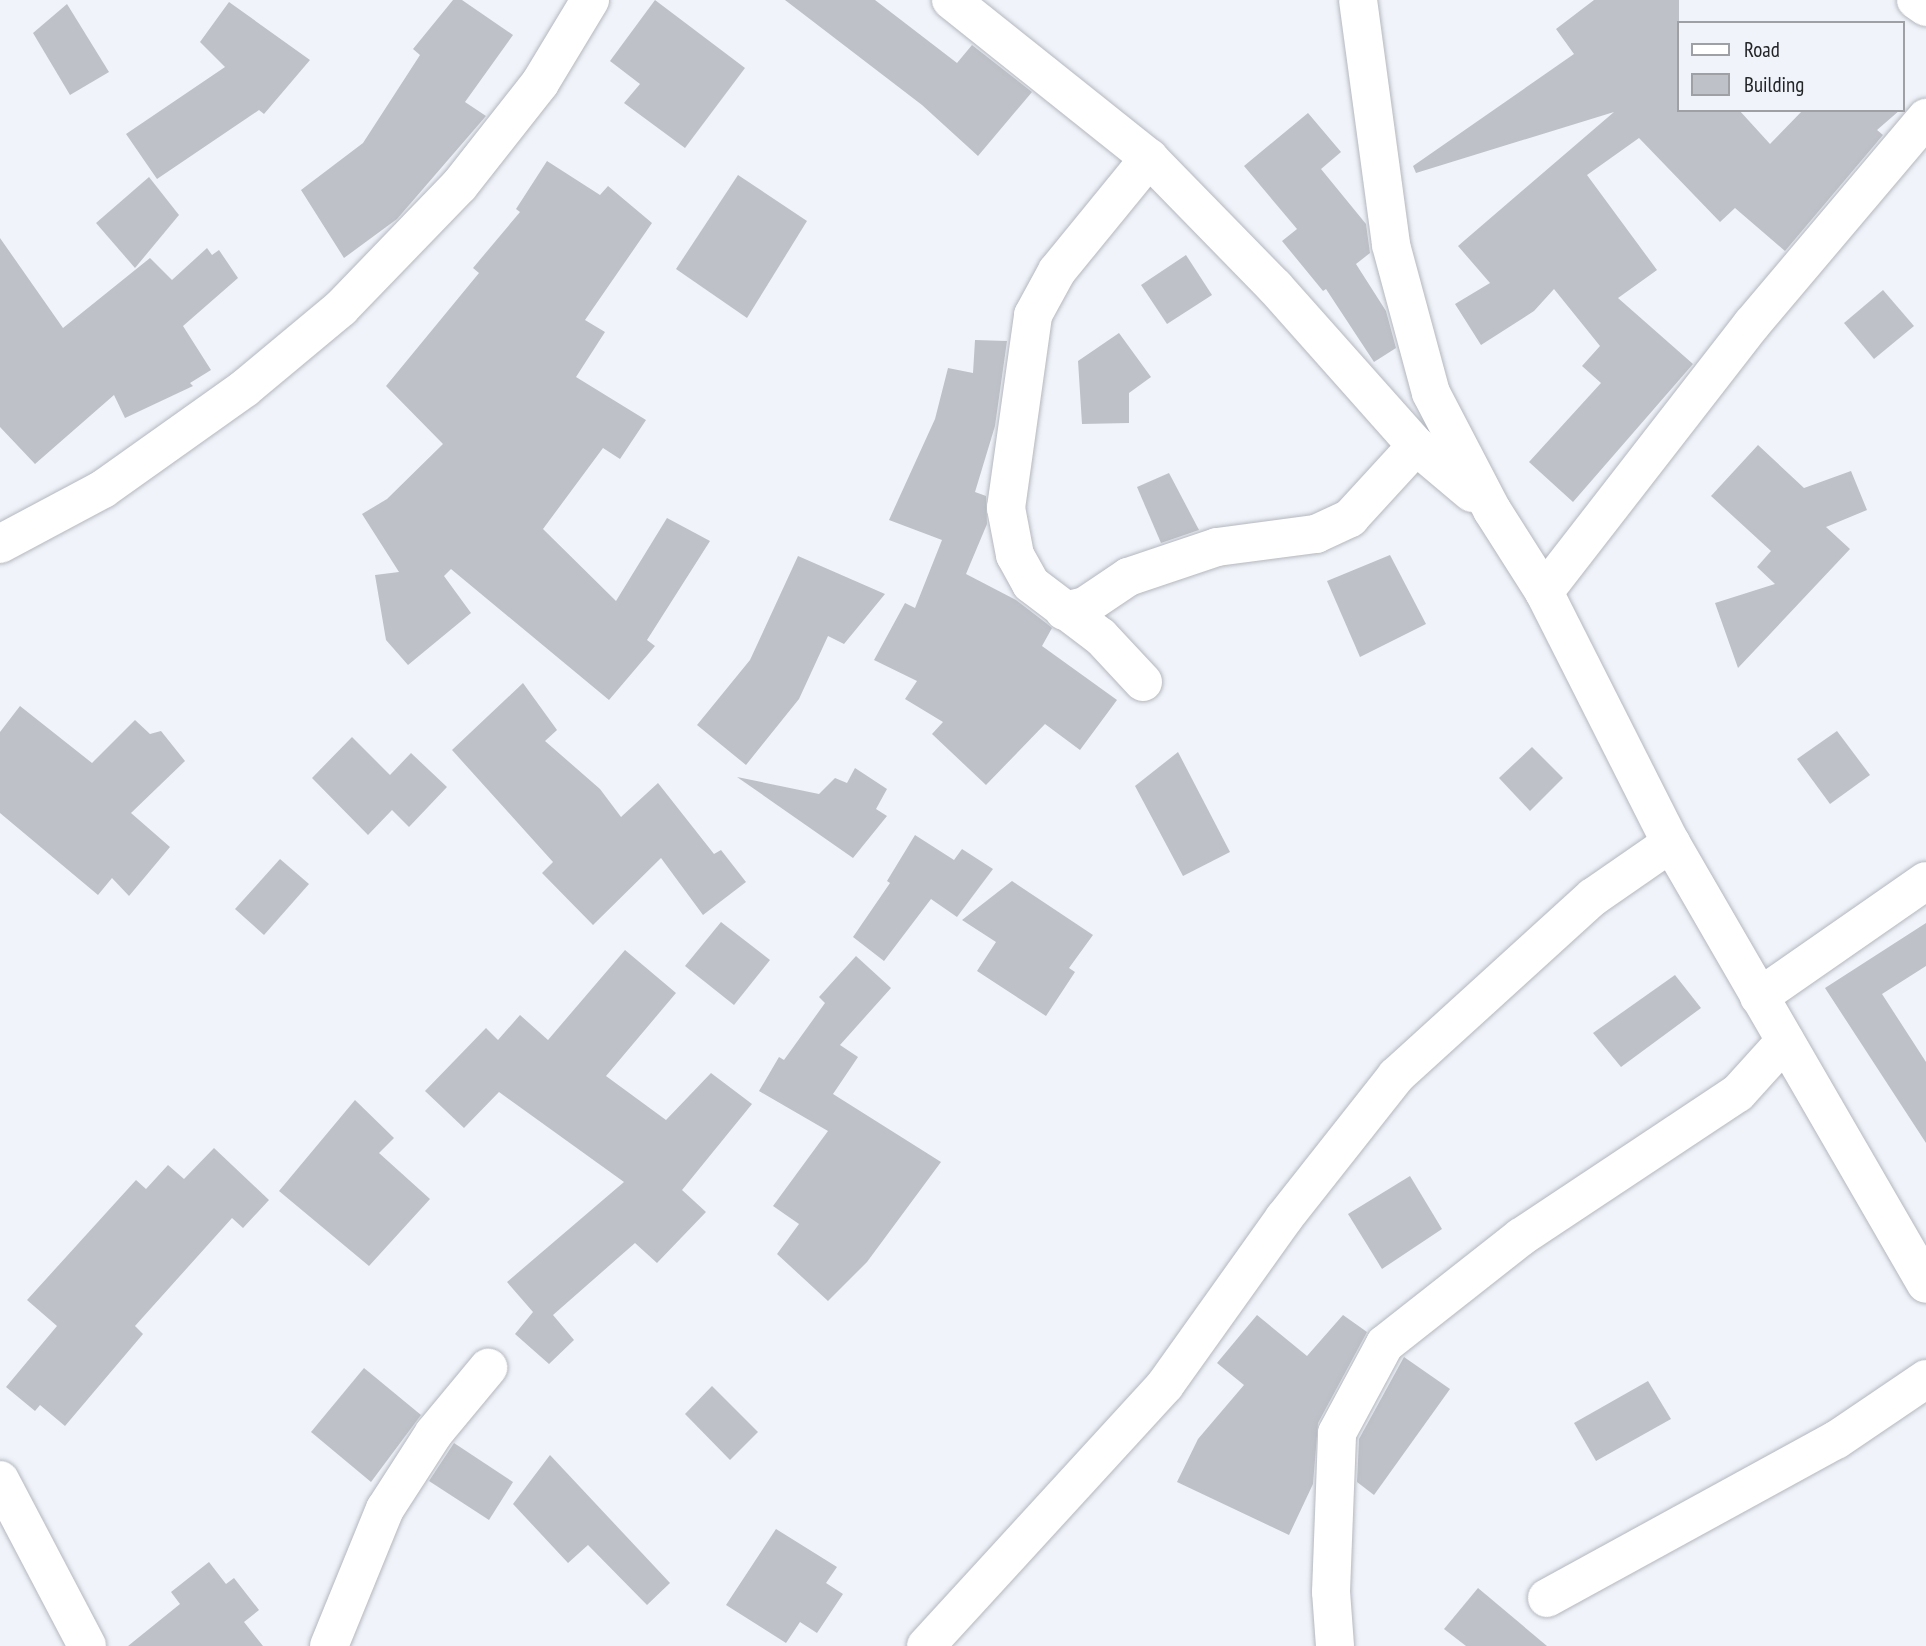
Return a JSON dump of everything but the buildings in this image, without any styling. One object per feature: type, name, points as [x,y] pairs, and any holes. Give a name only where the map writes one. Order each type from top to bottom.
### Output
[{"type":"street","points":[[0,544],[103,489],[245,388],[341,308],[459,187],[540,83],[590,0]]},
{"type":"street","points":[[951,0],[1149,158],[1275,287],[1416,446],[1492,510]]},
{"type":"street","points":[[1358,0],[1391,245],[1419,361],[1451,437],[1492,510],[1544,592],[1671,843],[1926,1284]]},
{"type":"street","points":[[1916,0],[1926,7]]},
{"type":"street","points":[[1544,592],[1752,324],[1926,118]]},
{"type":"street","points":[[1143,682],[1101,637],[1031,584],[1020,565],[1006,508],[1033,315],[1057,271],[1149,158]]},
{"type":"street","points":[[1064,611],[1085,606],[1128,577],[1217,547],[1316,534],[1350,518],[1416,446]]},
{"type":"street","points":[[926,1646],[1165,1385],[1284,1218],[1396,1076],[1592,897],[1671,843]]},
{"type":"street","points":[[1759,997],[1926,881]]},
{"type":"street","points":[[1335,1646],[1331,1592],[1337,1433],[1385,1345],[1521,1237],[1738,1093],[1785,1041]]},
{"type":"street","points":[[329,1646],[385,1509],[434,1433],[488,1368]]},
{"type":"street","points":[[1547,1598],[1836,1440],[1926,1379]]},
{"type":"street","points":[[0,1480],[87,1646]]}]
